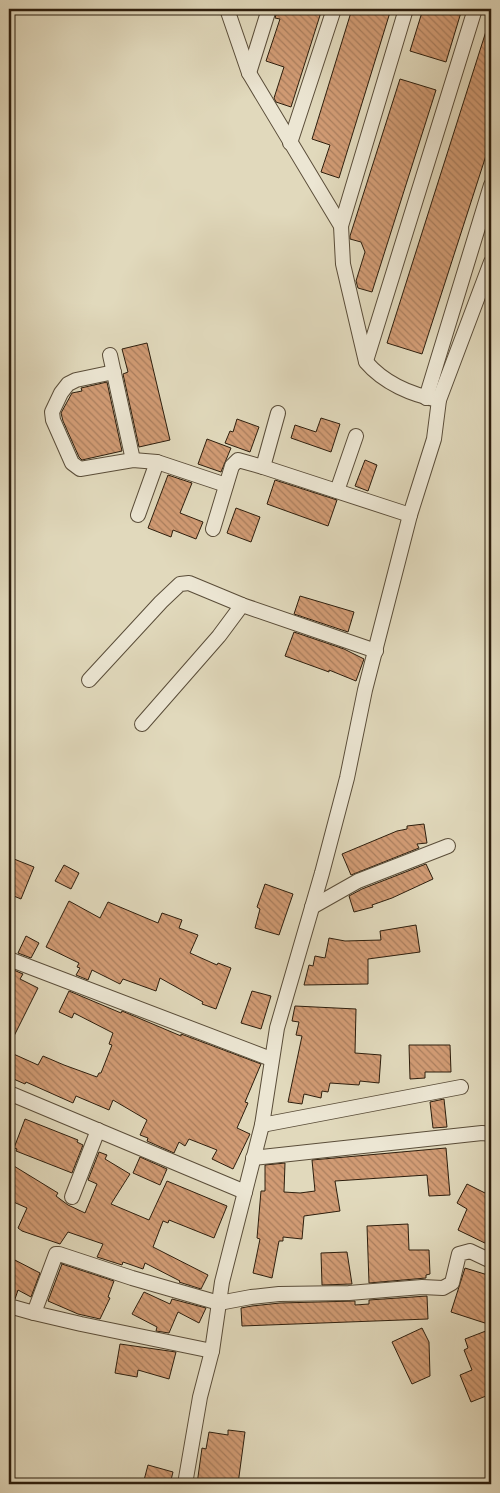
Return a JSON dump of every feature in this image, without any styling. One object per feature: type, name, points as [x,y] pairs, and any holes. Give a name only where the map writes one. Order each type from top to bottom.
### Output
[{"type":"street","points":[[227,9],[249,74],[341,226]]},
{"type":"street","points":[[249,74],[269,9]]},
{"type":"street","points":[[290,143],[334,9]]},
{"type":"street","points":[[406,9],[341,226],[343,264],[366,362],[372,370],[389,382],[432,399]]},
{"type":"street","points":[[366,362],[475,9]]},
{"type":"street","points":[[185,1484],[200,1397],[212,1350],[222,1282],[262,1125],[277,1028],[347,778],[365,690],[410,514],[434,439],[432,399],[491,185]]},
{"type":"street","points":[[432,399],[491,262]]},
{"type":"street","points":[[110,355],[133,460]]},
{"type":"street","points":[[114,372],[76,380],[68,384],[61,393],[52,412],[53,420],[72,463],[80,470],[133,460],[157,462],[226,485]]},
{"type":"street","points":[[263,467],[278,413]]},
{"type":"street","points":[[337,490],[356,436]]},
{"type":"street","points":[[213,529],[232,466],[238,460],[410,514]]},
{"type":"street","points":[[138,515],[157,462]]},
{"type":"street","points":[[89,680],[161,602],[180,584],[189,583],[242,605],[376,651]]},
{"type":"street","points":[[142,724],[219,636],[242,605]]},
{"type":"street","points":[[312,907],[358,881],[448,846]]},
{"type":"street","points":[[9,959],[272,1059]]},
{"type":"street","points":[[262,1125],[461,1087]]},
{"type":"street","points":[[9,1093],[245,1192]]},
{"type":"street","points":[[72,1197],[98,1130]]},
{"type":"street","points":[[253,1158],[482,1133],[491,1134]]},
{"type":"street","points":[[34,1313],[56,1254],[220,1303],[279,1294],[349,1293],[422,1287],[443,1288],[452,1283],[459,1254],[470,1251],[491,1261]]},
{"type":"street","points":[[9,1306],[81,1324],[212,1350]]},
{"type":"building","points":[[278,9],[322,9],[291,107],[276,102],[274,98],[284,67],[266,61],[280,19],[275,18]]},
{"type":"building","points":[[352,9],[391,9],[339,178],[321,172],[330,145],[312,139]]},
{"type":"building","points":[[423,9],[462,9],[446,62],[410,51]]},
{"type":"building","points":[[488,25],[491,26],[491,140],[422,354],[387,343]]},
{"type":"building","points":[[400,79],[436,90],[372,292],[358,288],[356,281],[365,252],[361,242],[350,239],[350,236]]},
{"type":"building","points":[[147,343],[170,440],[139,447],[123,374],[128,372],[122,349]]},
{"type":"building","points":[[107,382],[122,451],[82,460],[79,457],[61,413],[72,393],[82,391],[81,388]]},
{"type":"building","points":[[321,418],[340,424],[331,452],[291,438],[295,425],[316,432]]},
{"type":"building","points":[[237,419],[259,427],[250,452],[225,443],[230,431],[233,432]]},
{"type":"building","points":[[207,439],[231,448],[221,472],[198,464]]},
{"type":"building","points":[[365,460],[377,465],[368,491],[355,486]]},
{"type":"building","points":[[168,475],[192,483],[180,513],[203,522],[196,539],[173,530],[171,537],[148,528]]},
{"type":"building","points":[[275,480],[337,500],[328,526],[267,504]]},
{"type":"building","points":[[236,508],[260,517],[251,542],[227,533]]},
{"type":"building","points":[[300,596],[354,612],[348,632],[294,614]]},
{"type":"building","points":[[294,632],[344,649],[364,659],[356,681],[285,656]]},
{"type":"building","points":[[424,824],[427,843],[417,844],[419,848],[351,875],[342,854],[397,831],[407,829],[407,826]]},
{"type":"building","points":[[9,857],[34,867],[21,899],[9,894]]},
{"type":"building","points":[[426,864],[433,879],[372,905],[373,907],[354,912],[349,896]]},
{"type":"building","points":[[64,865],[79,873],[71,889],[55,881]]},
{"type":"building","points":[[265,884],[293,894],[279,935],[255,928],[260,909],[257,907]]},
{"type":"building","points":[[69,901],[100,918],[108,902],[158,923],[162,913],[182,920],[179,928],[198,935],[190,953],[217,965],[218,963],[231,968],[216,1009],[202,1004],[203,1002],[160,978],[156,991],[123,979],[120,984],[92,970],[88,980],[76,975],[80,968],[77,967],[79,963],[46,947]]},
{"type":"building","points":[[416,925],[420,952],[368,959],[368,984],[304,985],[309,965],[313,966],[315,956],[325,958],[329,938],[345,941],[381,940],[380,931]]},
{"type":"building","points":[[26,936],[39,943],[31,958],[18,953]]},
{"type":"building","points":[[9,968],[23,974],[20,979],[38,988],[9,1046]]},
{"type":"building","points":[[69,991],[181,1036],[181,1034],[261,1064],[245,1102],[248,1103],[237,1128],[250,1134],[233,1169],[212,1159],[217,1150],[189,1139],[185,1146],[179,1142],[174,1153],[147,1141],[148,1138],[140,1135],[147,1120],[113,1100],[109,1110],[76,1096],[73,1103],[26,1082],[25,1084],[9,1077],[9,1052],[38,1065],[43,1056],[97,1077],[101,1073],[112,1045],[109,1044],[113,1033],[74,1013],[72,1018],[59,1012]]},
{"type":"building","points":[[252,991],[271,996],[261,1029],[241,1023]]},
{"type":"building","points":[[295,1006],[356,1009],[355,1053],[381,1055],[379,1083],[360,1081],[359,1085],[330,1083],[328,1092],[322,1091],[321,1098],[304,1094],[302,1104],[288,1102],[302,1036],[296,1035],[299,1022],[292,1021]]},
{"type":"building","points":[[409,1045],[450,1045],[451,1072],[425,1072],[425,1078],[410,1079]]},
{"type":"building","points":[[444,1099],[447,1127],[433,1128],[430,1102]]},
{"type":"building","points":[[25,1119],[78,1140],[77,1142],[83,1145],[72,1173],[16,1151],[17,1149],[14,1148]]},
{"type":"building","points":[[446,1148],[450,1195],[429,1196],[427,1175],[335,1181],[340,1211],[304,1216],[302,1239],[283,1237],[283,1241],[279,1241],[272,1278],[253,1273],[260,1239],[257,1238],[261,1191],[265,1191],[265,1165],[285,1163],[284,1192],[300,1193],[315,1191],[312,1160]]},
{"type":"building","points":[[99,1152],[107,1155],[105,1159],[130,1174],[111,1204],[149,1220],[167,1181],[227,1206],[214,1238],[169,1220],[168,1223],[163,1221],[153,1247],[208,1275],[201,1289],[179,1282],[145,1263],[143,1269],[123,1262],[122,1265],[97,1257],[103,1244],[68,1232],[60,1244],[18,1228],[27,1208],[9,1200],[9,1163],[58,1193],[56,1196],[68,1205],[85,1213],[97,1184],[88,1180]]},
{"type":"building","points":[[140,1157],[167,1169],[160,1185],[133,1173]]},
{"type":"building","points":[[467,1184],[491,1196],[491,1246],[458,1230],[467,1209],[457,1203]]},
{"type":"building","points":[[408,1224],[409,1250],[429,1250],[430,1274],[426,1275],[426,1278],[369,1283],[367,1226]]},
{"type":"building","points":[[347,1252],[352,1284],[322,1285],[321,1253]]},
{"type":"building","points":[[9,1257],[40,1273],[31,1297],[18,1290],[15,1299],[9,1297]]},
{"type":"building","points":[[62,1264],[114,1281],[108,1297],[110,1298],[100,1319],[78,1314],[48,1301]]},
{"type":"building","points":[[465,1268],[491,1276],[491,1325],[451,1312]]},
{"type":"building","points":[[144,1292],[170,1304],[172,1299],[206,1308],[199,1323],[178,1312],[169,1333],[156,1331],[157,1327],[132,1314]]},
{"type":"building","points":[[427,1296],[428,1319],[242,1326],[241,1308],[252,1306],[280,1303],[355,1301],[355,1305],[369,1304],[369,1300]]},
{"type":"building","points":[[422,1328],[429,1342],[430,1376],[412,1384],[392,1342]]},
{"type":"building","points":[[491,1329],[491,1394],[471,1402],[460,1375],[472,1370],[464,1350],[468,1348],[465,1339]]},
{"type":"building","points":[[120,1344],[176,1352],[169,1379],[138,1370],[137,1377],[115,1373]]},
{"type":"building","points":[[228,1430],[245,1432],[238,1484],[197,1484],[202,1448],[206,1449],[209,1432],[228,1435]]},
{"type":"building","points":[[148,1465],[173,1472],[170,1484],[143,1484]]}]
